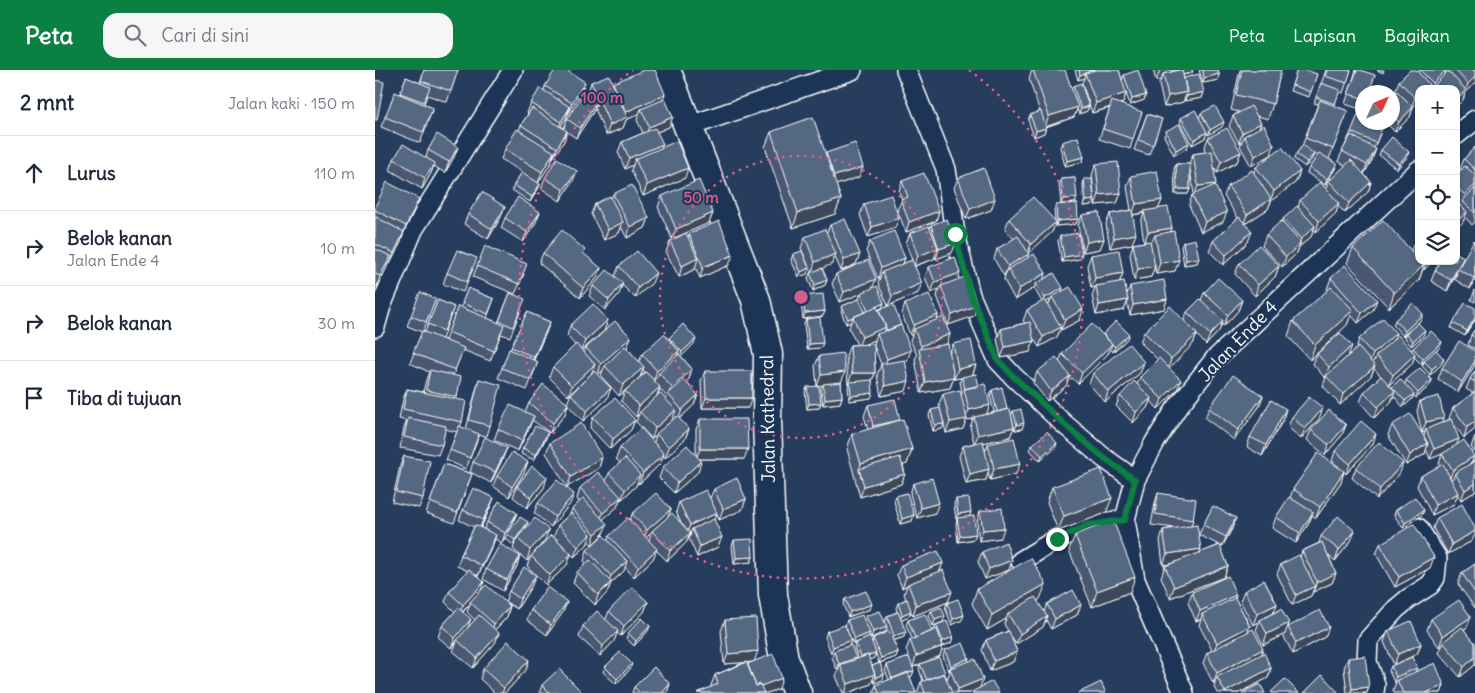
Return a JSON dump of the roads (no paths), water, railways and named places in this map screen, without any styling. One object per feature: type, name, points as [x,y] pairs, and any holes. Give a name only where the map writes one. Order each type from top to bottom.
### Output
[{"type":"highway","name":"Jalan Kathedral","points":[[666,70],[756,300],[768,354],[767,420],[773,595],[784,659],[797,693]]},
{"type":"street","points":[[375,327],[378,305],[413,230],[513,70]]},
{"type":"street","points":[[687,127],[852,70]]},
{"type":"street","points":[[906,70],[946,169],[955,234],[971,295],[998,360],[1063,423],[1104,458],[1135,480]]},
{"type":"street","points":[[1460,131],[1475,120]]},
{"type":"street","name":"Jalan Ende 4","points":[[1184,693],[1135,580],[1125,520],[1135,480],[1175,409],[1215,359],[1415,174]]},
{"type":"street","points":[[1021,561],[1057,539],[1089,525],[1125,520]]},
{"type":"street","points":[[1374,693],[1375,684],[1367,662],[1368,640],[1396,609],[1430,585],[1435,578],[1437,558],[1418,528]]}]
